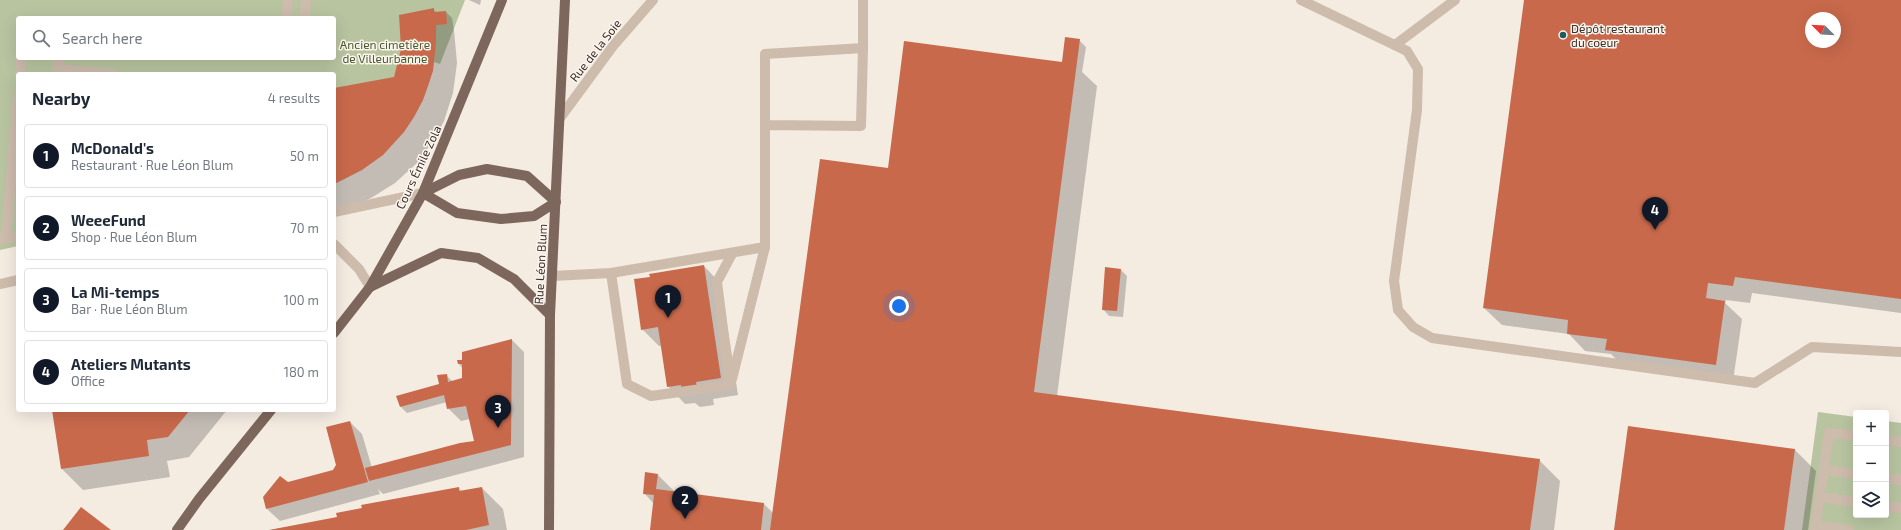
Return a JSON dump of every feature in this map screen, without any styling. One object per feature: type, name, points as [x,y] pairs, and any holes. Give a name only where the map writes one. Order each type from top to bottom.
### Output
[{"type":"main road","name":"Cours Émile Zola","points":[[336,330],[370,287],[423,193],[502,0]]},
{"type":"main road","name":"Rue Léon Blum","points":[[549,530],[550,315],[565,0]]},
{"type":"main road","points":[[487,169],[527,176],[556,202],[534,216],[501,219],[457,213],[423,193],[459,175],[487,169]]},
{"type":"main road","points":[[370,287],[441,253],[478,258],[514,279],[550,315]]},
{"type":"main road","points":[[177,530],[199,499],[270,412]]},
{"type":"main road","points":[[169,530],[199,499]]},
{"type":"street","points":[[286,13],[288,0]]},
{"type":"street","points":[[305,14],[306,0]]},
{"type":"street","name":"Rue de la Soie","points":[[560,118],[613,46],[653,0]]},
{"type":"street","points":[[766,125],[861,126],[863,0]]},
{"type":"street","points":[[1301,0],[1407,51],[1418,69],[1417,110],[1394,281],[1398,310],[1413,327],[1432,338],[1755,383],[1812,347],[1901,352]]},
{"type":"street","points":[[1395,45],[1455,0]]},
{"type":"street","points":[[730,385],[765,247],[765,54],[863,48]]},
{"type":"street","points":[[20,72],[21,60]]},
{"type":"street","points":[[59,60],[58,71],[76,72]]},
{"type":"street","points":[[16,115],[3,239],[16,236]]},
{"type":"street","points":[[336,212],[423,193]]},
{"type":"street","points":[[336,246],[359,269],[370,287]]},
{"type":"street","points":[[552,276],[611,273],[732,254],[765,247]]},
{"type":"street","points":[[730,385],[717,282],[732,254]]},
{"type":"street","points":[[611,273],[627,384],[651,396],[730,385]]},
{"type":"street","points":[[0,284],[16,280]]},
{"type":"street","points":[[1849,530],[1816,528],[1829,433],[1853,436]]},
{"type":"street","points":[[1889,440],[1901,442]]},
{"type":"street","points":[[1824,470],[1853,474]]},
{"type":"street","points":[[1889,478],[1901,480]]},
{"type":"street","points":[[1820,497],[1853,502]]},
{"type":"street","points":[[1889,506],[1901,508]]},
{"type":"green space","name":"Ancien cimetière de Villeurbanne","points":[[0,0],[465,0],[440,64],[434,62],[429,83],[422,102],[412,120],[400,136],[371,163],[336,183],[336,72],[16,72],[16,246],[0,250]]},
{"type":"green space","points":[[1818,412],[1853,417],[1853,518],[1889,518],[1889,421],[1901,423],[1901,530],[1802,530]]},
{"type":"building","points":[[1524,0],[1901,0],[1901,299],[1735,277],[1733,286],[1708,283],[1706,298],[1725,301],[1716,365],[1605,350],[1607,339],[1567,334],[1568,320],[1483,308]]},
{"type":"building","points":[[434,8],[434,12],[446,11],[447,24],[436,25],[433,71],[423,100],[404,132],[383,155],[362,170],[336,183],[336,88],[394,77],[401,49],[399,15]]},
{"type":"building","points":[[1065,37],[1080,39],[1034,392],[1540,459],[1530,530],[770,530],[820,159],[888,168],[904,41],[1062,62]]},
{"type":"building","points":[[704,265],[721,378],[696,382],[697,388],[681,390],[681,385],[667,387],[658,327],[641,330],[634,279],[650,277],[649,274]]},
{"type":"building","points":[[1105,267],[1121,269],[1117,311],[1102,310]]},
{"type":"building","points":[[512,339],[511,445],[369,481],[365,468],[460,443],[474,441],[466,406],[447,409],[444,395],[400,407],[396,396],[439,384],[437,375],[447,374],[448,382],[462,378],[462,364],[458,364],[457,360],[462,360],[462,352]]},
{"type":"building","points":[[52,412],[188,412],[168,437],[147,440],[149,456],[61,469]]},
{"type":"building","points":[[350,421],[368,482],[266,509],[263,497],[280,476],[288,482],[333,470],[336,465],[326,427]]},
{"type":"building","points":[[1628,426],[1795,449],[1784,530],[1614,530]]},
{"type":"building","points":[[645,472],[658,474],[656,489],[764,503],[761,530],[650,530],[654,495],[643,494]]},
{"type":"building","points":[[459,487],[459,491],[482,487],[489,525],[466,530],[269,530],[337,517],[336,513],[362,508],[361,505]]},
{"type":"building","points":[[81,507],[111,530],[63,530]]},
{"type":"place","name":"Dépôt restaurant du coeur","points":[[1563,35]]},
{"type":"place","name":"Ateliers Mutants","points":[[1655,230]]},
{"type":"place","name":"McDonald's","points":[[668,318]]},
{"type":"place","name":"La Mi-temps","points":[[498,428]]},
{"type":"place","name":"WeeeFund","points":[[685,519]]}]
